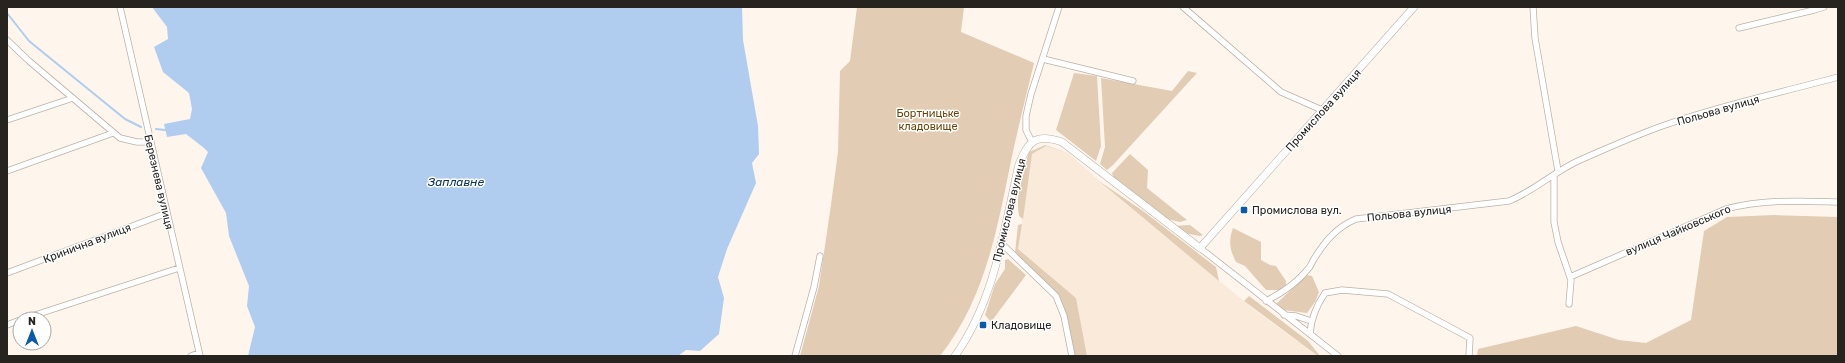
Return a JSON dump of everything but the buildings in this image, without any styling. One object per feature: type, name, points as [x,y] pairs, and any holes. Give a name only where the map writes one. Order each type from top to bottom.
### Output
[{"type":"street","name":"Березнева вулиця","points":[[120,7],[200,355]]},
{"type":"street","points":[[1059,7],[1031,94],[1026,116],[1026,130],[1032,142],[1041,138],[1050,138],[1062,142],[1338,356]]},
{"type":"street","points":[[1183,7],[1282,92],[1322,110]]},
{"type":"street","name":"Промислова вулиця","points":[[1200,248],[1414,7]]},
{"type":"street","points":[[1533,7],[1535,38],[1556,173],[1554,222],[1558,242],[1570,277],[1569,304]]},
{"type":"street","points":[[1740,28],[1814,8],[1824,7]]},
{"type":"street","points":[[7,40],[29,61],[120,138],[137,142],[150,142]]},
{"type":"street","points":[[1043,58],[1133,81]]},
{"type":"street","name":"Польова вулиця","points":[[1266,301],[1282,292],[1309,268],[1332,234],[1343,225],[1356,219],[1370,216],[1509,201],[1579,160],[1664,125],[1717,109],[1838,77]]},
{"type":"street","points":[[7,120],[73,98]]},
{"type":"street","points":[[7,171],[113,133]]},
{"type":"street","name":"Промислова вулиця","points":[[955,356],[978,316],[991,285],[1018,164],[1026,147],[1032,142]]},
{"type":"street","name":"вулиця Чайковського","points":[[1570,277],[1726,209],[1748,203],[1772,201],[1838,202]]},
{"type":"street","name":"Кринична вулиця","points":[[7,273],[167,213]]},
{"type":"street","points":[[1001,243],[1056,296],[1064,316],[1072,356]]},
{"type":"street","points":[[796,356],[814,287],[820,256]]},
{"type":"street","points":[[48,311],[179,268]]},
{"type":"street","points":[[1310,334],[1311,320],[1319,301],[1325,293],[1342,290],[1388,294],[1470,338],[1469,356]]},
{"type":"street","points":[[1284,315],[1296,316],[1311,320]]},
{"type":"street","points":[[191,356],[200,355]]},
{"type":"shaded area","points":[[1046,146],[1068,153],[1120,199],[1256,311],[1318,356],[1087,356],[1076,298],[1018,249],[1032,154]]},
{"type":"green space","name":"Бортницьке кладовище","points":[[857,7],[964,7],[961,32],[1034,63],[1016,136],[1000,213],[987,263],[979,287],[968,311],[940,356],[800,356],[819,286],[838,152],[840,71],[850,61]]},
{"type":"green space","points":[[1188,71],[1197,73],[1113,165],[1107,170],[1100,164],[1105,147],[1101,78],[1172,91]]},
{"type":"green space","points":[[1074,73],[1097,76],[1101,146],[1096,161],[1056,130]]},
{"type":"green space","points":[[1045,145],[1068,153],[1046,146],[1032,154],[1023,219],[1019,216],[1018,200],[1020,184],[1029,152]]},
{"type":"green space","points":[[1130,154],[1148,170],[1147,188],[1187,220],[1180,222],[1167,219],[1114,179],[1112,173]]},
{"type":"green space","points":[[1099,181],[1143,211],[1216,267],[1219,281]]},
{"type":"green space","points":[[1774,215],[1838,217],[1838,356],[1477,356],[1478,349],[1576,326],[1619,340],[1646,343],[1691,320],[1704,231],[1727,217]]},
{"type":"green space","points":[[1022,224],[1018,249],[1076,298],[1087,356],[1074,356],[1057,295],[1015,253],[1018,225]]},
{"type":"green space","points":[[1190,225],[1203,235],[1200,236],[1189,234],[1173,226]]},
{"type":"green space","points":[[1233,228],[1261,242],[1261,260],[1270,265],[1276,266],[1286,281],[1286,285],[1280,290],[1266,290],[1245,266],[1236,262],[1230,246]]},
{"type":"green space","points":[[1008,259],[1026,275],[991,322],[985,315],[995,284],[1005,269],[1005,260]]},
{"type":"green space","points":[[1307,275],[1312,276],[1319,292],[1315,302],[1307,313],[1283,310],[1276,304]]},
{"type":"green space","points":[[1249,296],[1308,341],[1320,356],[1244,301]]},
{"type":"water","name":"Заплавне","points":[[152,7],[742,7],[743,40],[758,126],[759,154],[752,163],[756,183],[727,249],[718,277],[724,298],[719,334],[700,351],[686,350],[678,356],[248,356],[255,327],[247,306],[249,286],[229,236],[226,213],[201,168],[208,152],[186,134],[167,137],[164,124],[190,119],[192,109],[189,93],[163,72],[154,47],[168,39],[167,27]]},
{"type":"waterway","points":[[7,13],[29,41],[125,119],[141,127]]},
{"type":"waterway","points":[[156,129],[165,130]]},
{"type":"place","name":"Промислова вул.","points":[[1244,210]]},
{"type":"place","name":"Кладовище","points":[[983,325]]}]
